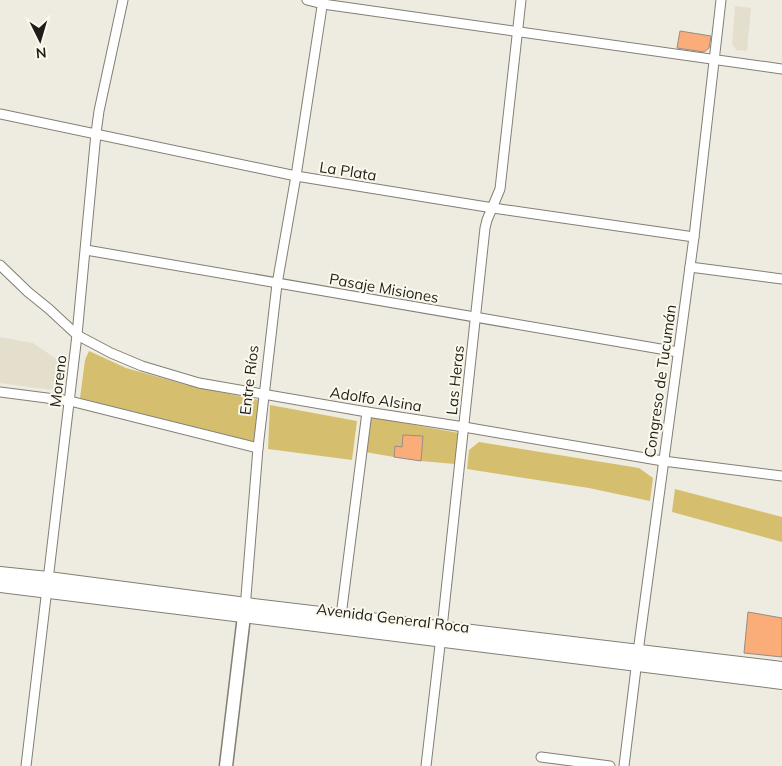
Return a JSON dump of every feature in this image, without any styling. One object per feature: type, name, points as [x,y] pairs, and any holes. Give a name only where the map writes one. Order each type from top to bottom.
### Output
[{"type":"main road","name":"Avenida General Roca","points":[[0,574],[48,585],[637,658],[782,682]]},
{"type":"main road","name":"Avenida General Roca","points":[[0,585],[48,585]]},
{"type":"main road","name":"Avenida General Roca","points":[[245,610],[341,616],[441,634]]},
{"type":"main road","name":"Avenida General Roca","points":[[637,658],[782,669]]},
{"type":"street","name":"Moreno","points":[[26,766],[70,401],[96,133],[123,0]]},
{"type":"street","points":[[306,0],[782,69]]},
{"type":"street","name":"Las Heras","points":[[426,766],[485,228],[500,189],[521,0]]},
{"type":"street","name":"Congreso de Tucumán","points":[[624,766],[694,237],[721,0]]},
{"type":"street","name":"Entre Ríos","points":[[226,766],[245,610],[258,448],[277,284],[323,2]]},
{"type":"street","name":"La Plata","points":[[0,114],[296,176],[493,208],[694,237]]},
{"type":"street","name":"Pasaje Misiones","points":[[86,250],[678,352]]},
{"type":"street","name":"Adolfo Alsina","points":[[0,265],[77,335],[111,353],[168,375],[199,383],[264,395],[663,461],[782,476]]},
{"type":"street","points":[[690,267],[782,279]]},
{"type":"street","points":[[0,392],[70,401],[258,448]]},
{"type":"street","points":[[341,616],[367,412]]},
{"type":"street","points":[[541,757],[610,766]]},
{"type":"shaded area","points":[[735,6],[751,8],[747,51],[736,50],[732,44]]},
{"type":"shaded area","points":[[0,337],[33,343],[62,363],[60,391],[0,383]]},
{"type":"shaded area","points":[[89,351],[126,368],[187,385],[259,400],[254,442],[80,398],[85,360]]},
{"type":"shaded area","points":[[270,405],[357,421],[352,460],[268,449]]},
{"type":"shaded area","points":[[370,417],[459,433],[455,464],[421,461],[423,436],[403,435],[402,447],[395,446],[394,457],[365,452]]},
{"type":"shaded area","points":[[479,442],[639,468],[653,478],[650,501],[589,488],[467,469],[469,450]]},
{"type":"shaded area","points":[[675,489],[782,517],[782,542],[672,512]]},
{"type":"building","points":[[680,31],[711,36],[709,48],[704,52],[677,48]]},
{"type":"building","points":[[403,435],[423,436],[421,461],[394,457],[395,446],[402,447]]},
{"type":"building","points":[[748,612],[782,618],[782,657],[744,653]]}]
